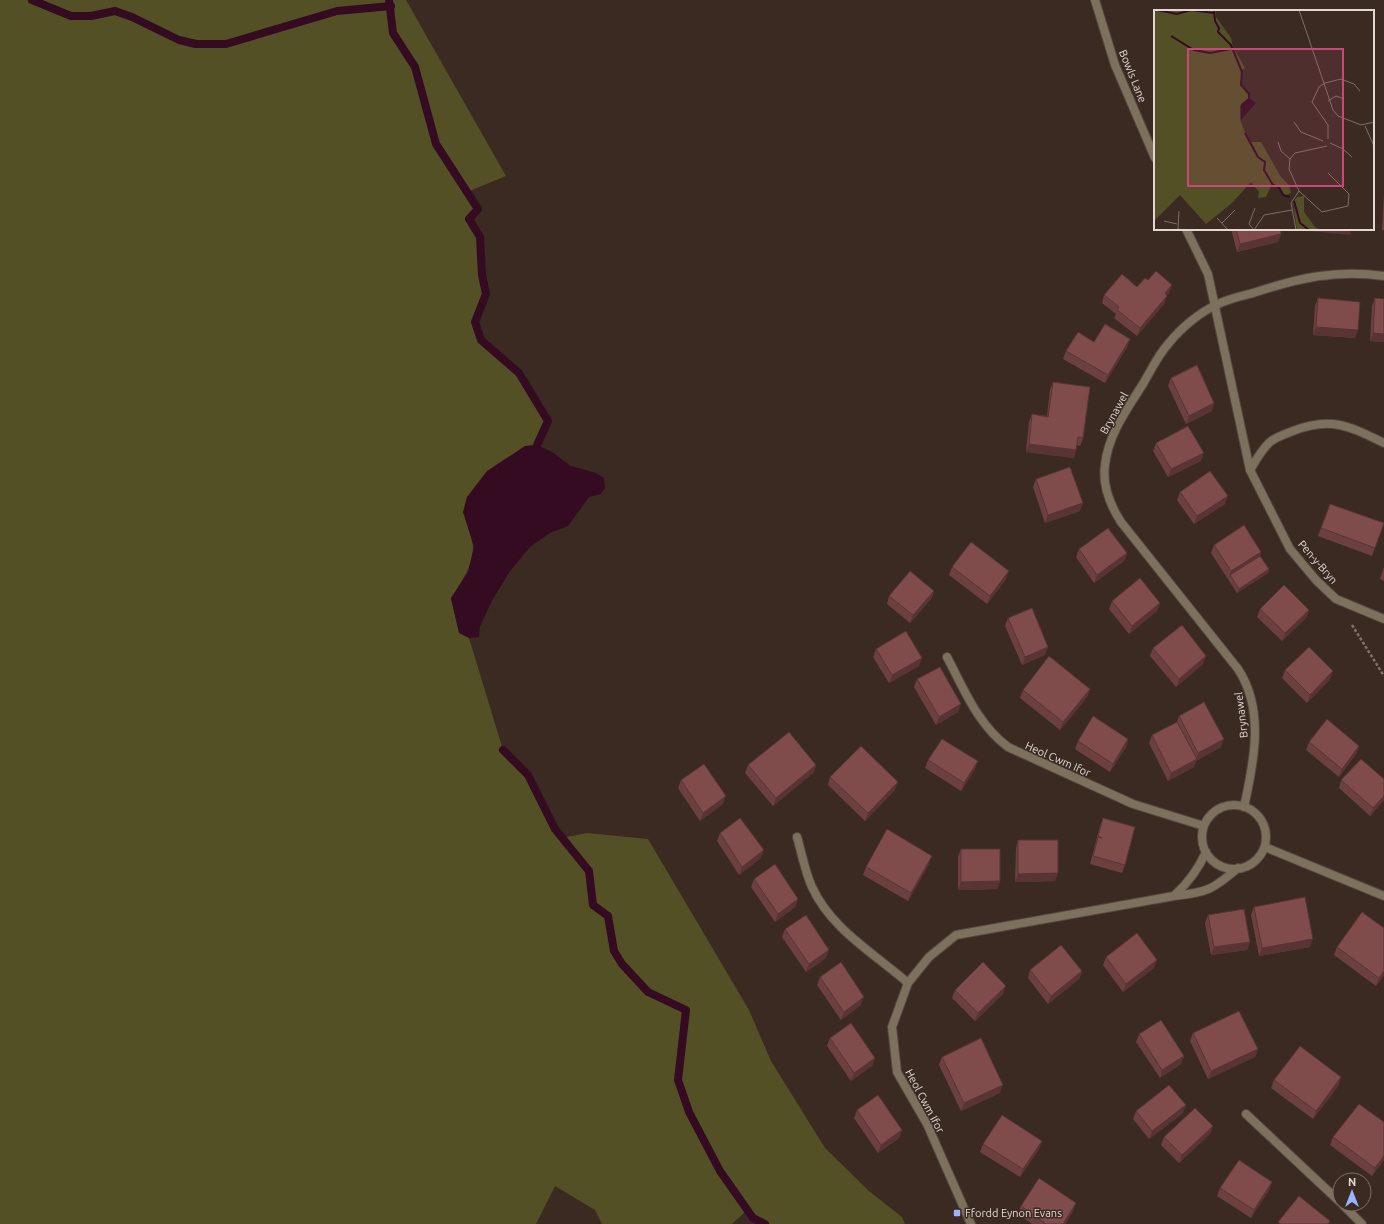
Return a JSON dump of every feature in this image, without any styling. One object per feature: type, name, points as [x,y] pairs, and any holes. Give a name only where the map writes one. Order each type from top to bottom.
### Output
[{"type":"street","name":"Bowls Lane","points":[[1095,0],[1115,65],[1154,156]]},
{"type":"street","points":[[1186,230],[1208,274],[1216,304]]},
{"type":"street","name":"Brynawel","points":[[1244,807],[1255,750],[1252,700],[1247,683],[1238,669],[1121,522],[1107,495],[1104,481],[1109,445],[1116,428],[1168,343],[1184,327],[1216,304],[1307,277],[1336,273],[1364,273],[1384,276]]},
{"type":"street","name":"Pen-y-Bryn","points":[[1216,304],[1250,470],[1290,549],[1316,580],[1336,599],[1384,619]]},
{"type":"street","points":[[1250,470],[1271,441],[1302,427],[1318,423],[1332,423],[1354,428],[1384,443]]},
{"type":"street","name":"Heol Cwm Ifor","points":[[947,657],[977,714],[992,733],[1008,747],[1133,804],[1204,826]]},
{"type":"street","points":[[1230,805],[1244,807],[1259,816],[1264,826],[1266,836],[1265,847],[1252,864],[1231,869],[1220,866],[1212,860],[1206,852],[1202,842],[1204,826],[1212,814],[1220,808],[1230,805]]},
{"type":"street","points":[[797,837],[812,887],[827,913],[853,938],[908,983]]},
{"type":"street","points":[[1265,847],[1384,896]]},
{"type":"street","points":[[1174,896],[1189,882],[1199,868],[1206,852]]},
{"type":"street","name":"Heol Cwm Ifor","points":[[971,1224],[927,1124],[897,1072],[892,1027],[908,983],[929,957],[956,935],[1201,892],[1216,886],[1238,868]]},
{"type":"street","points":[[1246,1114],[1332,1195]]},
{"type":"street","points":[[1350,1212],[1362,1224]]},
{"type":"path","points":[[1336,599],[1384,676]]},
{"type":"shaded area","points":[[0,0],[406,0],[506,176],[467,192],[478,209],[469,219],[480,237],[482,275],[486,294],[475,322],[481,340],[519,373],[548,421],[537,445],[525,446],[463,512],[472,537],[472,557],[465,576],[451,599],[459,632],[469,638],[503,750],[528,775],[562,838],[587,833],[648,839],[749,1010],[771,1061],[825,1148],[869,1191],[902,1217],[905,1224],[765,1224],[753,1218],[747,1210],[732,1224],[602,1224],[595,1210],[555,1186],[536,1224],[0,1224]]},
{"type":"shaded area","points":[[537,445],[552,452],[571,466],[596,473],[604,478],[605,488],[601,494],[589,497],[568,526],[550,533],[530,547],[510,571],[493,599],[480,626],[479,637],[469,638],[459,633],[451,598],[468,572],[474,547],[463,512],[467,497],[487,471],[525,446]]},
{"type":"building","points":[[1236,230],[1280,230],[1281,234],[1240,244]]},
{"type":"building","points":[[1156,271],[1172,285],[1165,293],[1167,296],[1140,328],[1117,310],[1119,307],[1104,295],[1122,274],[1137,287],[1145,278],[1148,280]]},
{"type":"building","points":[[1318,298],[1360,302],[1358,330],[1316,327]]},
{"type":"building","points":[[1375,298],[1384,299],[1384,334],[1373,333]]},
{"type":"building","points":[[1105,324],[1130,339],[1108,375],[1066,351],[1078,332],[1094,342]]},
{"type":"building","points":[[1197,365],[1214,403],[1189,416],[1171,378]]},
{"type":"building","points":[[1053,382],[1090,387],[1083,438],[1078,437],[1076,450],[1029,444],[1032,414],[1048,417]]},
{"type":"building","points":[[1188,426],[1204,453],[1171,469],[1156,443]]},
{"type":"building","points":[[1070,467],[1083,503],[1048,515],[1036,479]]},
{"type":"building","points":[[1210,471],[1228,496],[1197,516],[1180,492]]},
{"type":"building","points":[[1330,504],[1384,523],[1375,548],[1321,528]]},
{"type":"building","points":[[1244,525],[1261,552],[1231,571],[1214,545]]},
{"type":"building","points":[[1108,528],[1127,553],[1097,575],[1079,549]]},
{"type":"building","points":[[971,542],[1009,571],[990,596],[952,567]]},
{"type":"building","points":[[1260,556],[1269,569],[1239,589],[1230,575]]},
{"type":"building","points":[[910,571],[934,591],[913,615],[889,596]]},
{"type":"building","points":[[1140,578],[1160,603],[1132,626],[1112,601]]},
{"type":"building","points":[[1284,585],[1309,610],[1285,633],[1260,609]]},
{"type":"building","points":[[1032,608],[1048,647],[1025,657],[1008,618]]},
{"type":"building","points":[[1182,625],[1206,656],[1179,679],[1153,648]]},
{"type":"building","points":[[906,631],[922,658],[892,675],[876,649]]},
{"type":"building","points":[[1309,647],[1333,671],[1310,695],[1285,670]]},
{"type":"building","points":[[1049,656],[1090,689],[1063,722],[1023,690]]},
{"type":"building","points":[[940,667],[961,704],[939,717],[917,679]]},
{"type":"building","points":[[1204,702],[1224,739],[1198,753],[1179,716]]},
{"type":"building","points":[[1093,716],[1128,739],[1113,764],[1078,741]]},
{"type":"building","points":[[1327,719],[1359,746],[1342,769],[1309,742]]},
{"type":"building","points":[[1177,722],[1197,759],[1171,773],[1152,735]]},
{"type":"building","points":[[789,732],[816,765],[776,798],[748,765]]},
{"type":"building","points":[[942,739],[978,761],[964,783],[928,760]]},
{"type":"building","points":[[861,746],[898,782],[868,813],[830,777]]},
{"type":"building","points":[[1361,759],[1384,779],[1384,796],[1373,808],[1341,780]]},
{"type":"building","points":[[704,764],[726,796],[703,813],[681,780]]},
{"type":"building","points":[[740,818],[764,850],[742,867],[720,833]]},
{"type":"building","points":[[1103,818],[1135,827],[1125,865],[1093,856],[1098,837],[1102,838],[1098,836]]},
{"type":"building","points":[[887,829],[932,856],[911,893],[866,867]]},
{"type":"building","points":[[1018,840],[1058,840],[1058,873],[1018,874]]},
{"type":"building","points":[[961,849],[1000,849],[1000,881],[961,882]]},
{"type":"building","points":[[775,864],[798,899],[778,914],[754,879]]},
{"type":"building","points":[[1305,897],[1313,939],[1262,948],[1254,907]]},
{"type":"building","points":[[1244,909],[1250,942],[1214,947],[1208,915]]},
{"type":"building","points":[[1362,912],[1384,928],[1384,971],[1379,978],[1337,947]]},
{"type":"building","points":[[806,915],[829,950],[809,964],[785,929]]},
{"type":"building","points":[[1137,933],[1157,960],[1126,984],[1106,957]]},
{"type":"building","points":[[1061,945],[1082,971],[1051,996],[1030,970]]},
{"type":"building","points":[[841,962],[864,997],[844,1012],[820,977]]},
{"type":"building","points":[[983,962],[1006,986],[978,1013],[955,990]]},
{"type":"building","points":[[1239,1011],[1258,1049],[1211,1071],[1193,1033]]},
{"type":"building","points":[[1161,1020],[1184,1056],[1162,1070],[1139,1034]]},
{"type":"building","points":[[851,1023],[875,1058],[854,1073],[830,1038]]},
{"type":"building","points":[[981,1038],[1003,1085],[964,1103],[942,1057]]},
{"type":"building","points":[[1300,1046],[1341,1077],[1316,1111],[1274,1080]]},
{"type":"building","points":[[1169,1085],[1186,1105],[1152,1131],[1136,1111]]},
{"type":"building","points":[[878,1095],[902,1130],[881,1145],[857,1110]]},
{"type":"building","points":[[1359,1104],[1384,1122],[1384,1156],[1375,1168],[1333,1137]]},
{"type":"building","points":[[1195,1108],[1213,1126],[1182,1155],[1164,1137]]},
{"type":"building","points":[[1002,1115],[1042,1141],[1023,1169],[983,1144]]},
{"type":"building","points":[[1239,1160],[1272,1182],[1254,1210],[1220,1188]]},
{"type":"building","points":[[1039,1178],[1076,1203],[1063,1224],[1046,1224],[1021,1206]]},
{"type":"building","points":[[1299,1196],[1330,1221],[1328,1224],[1280,1224],[1278,1222]]},
{"type":"waterway","points":[[32,0],[71,16],[91,16],[115,11],[132,17],[179,40],[196,44],[226,44],[337,11],[391,6]]},
{"type":"waterway","points":[[389,0],[393,33],[415,67],[436,144],[478,209],[469,219],[480,237],[482,275],[486,294],[475,322],[481,340],[519,373],[548,421],[537,445]]},
{"type":"waterway","points":[[503,750],[528,775],[555,829],[589,871],[593,905],[608,916],[614,951],[622,964],[648,992],[686,1010],[678,1080],[689,1112],[720,1171],[753,1218],[765,1224]]},
{"type":"place","name":"Ffordd Eynon Evans","points":[[957,1213]]}]
